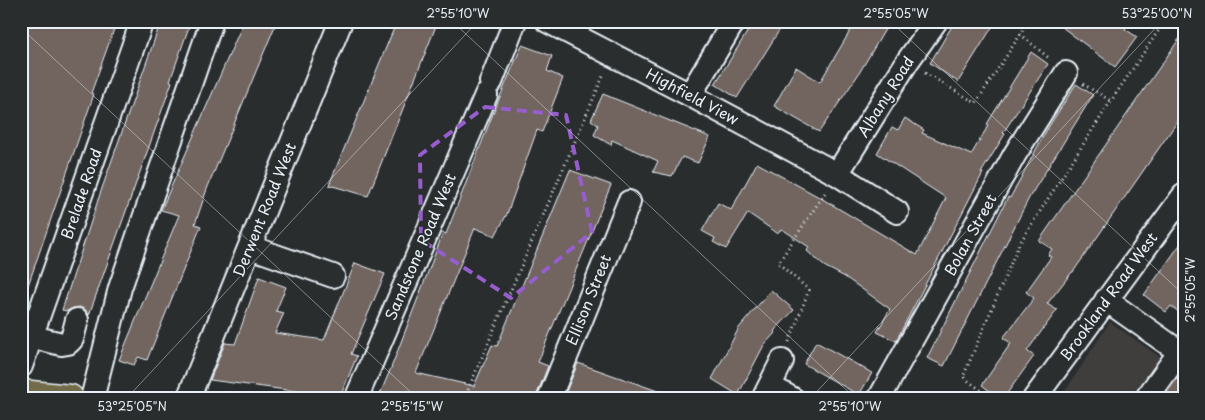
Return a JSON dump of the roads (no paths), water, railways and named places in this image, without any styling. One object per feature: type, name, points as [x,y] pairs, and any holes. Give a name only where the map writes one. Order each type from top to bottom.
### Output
[{"type":"main road","points":[[21,394],[70,399]]},
{"type":"street","name":"Brelade Road","points":[[21,366],[142,21]]},
{"type":"street","points":[[92,399],[120,288],[212,21]]},
{"type":"street","name":"Derwent Road West","points":[[188,399],[341,21]]},
{"type":"street","name":"Sandstone Road West","points":[[356,399],[515,21]]},
{"type":"street","name":"Highfield View","points":[[547,21],[838,174],[897,212]]},
{"type":"street","points":[[690,95],[734,21]]},
{"type":"street","name":"Albany Road","points":[[838,174],[907,62],[936,21]]},
{"type":"street","name":"Bolan Street","points":[[878,399],[1015,154],[1066,73]]},
{"type":"street","name":"Brookland Road West","points":[[1034,399],[1184,195]]},
{"type":"street","name":"Ellison Street","points":[[549,399],[629,202]]},
{"type":"street","points":[[250,247],[333,276]]},
{"type":"street","points":[[1106,300],[1182,351],[1146,399]]},
{"type":"street","points":[[32,338],[62,344],[68,343],[72,339],[77,320]]},
{"type":"street","points":[[782,361],[766,393],[793,399]]}]
